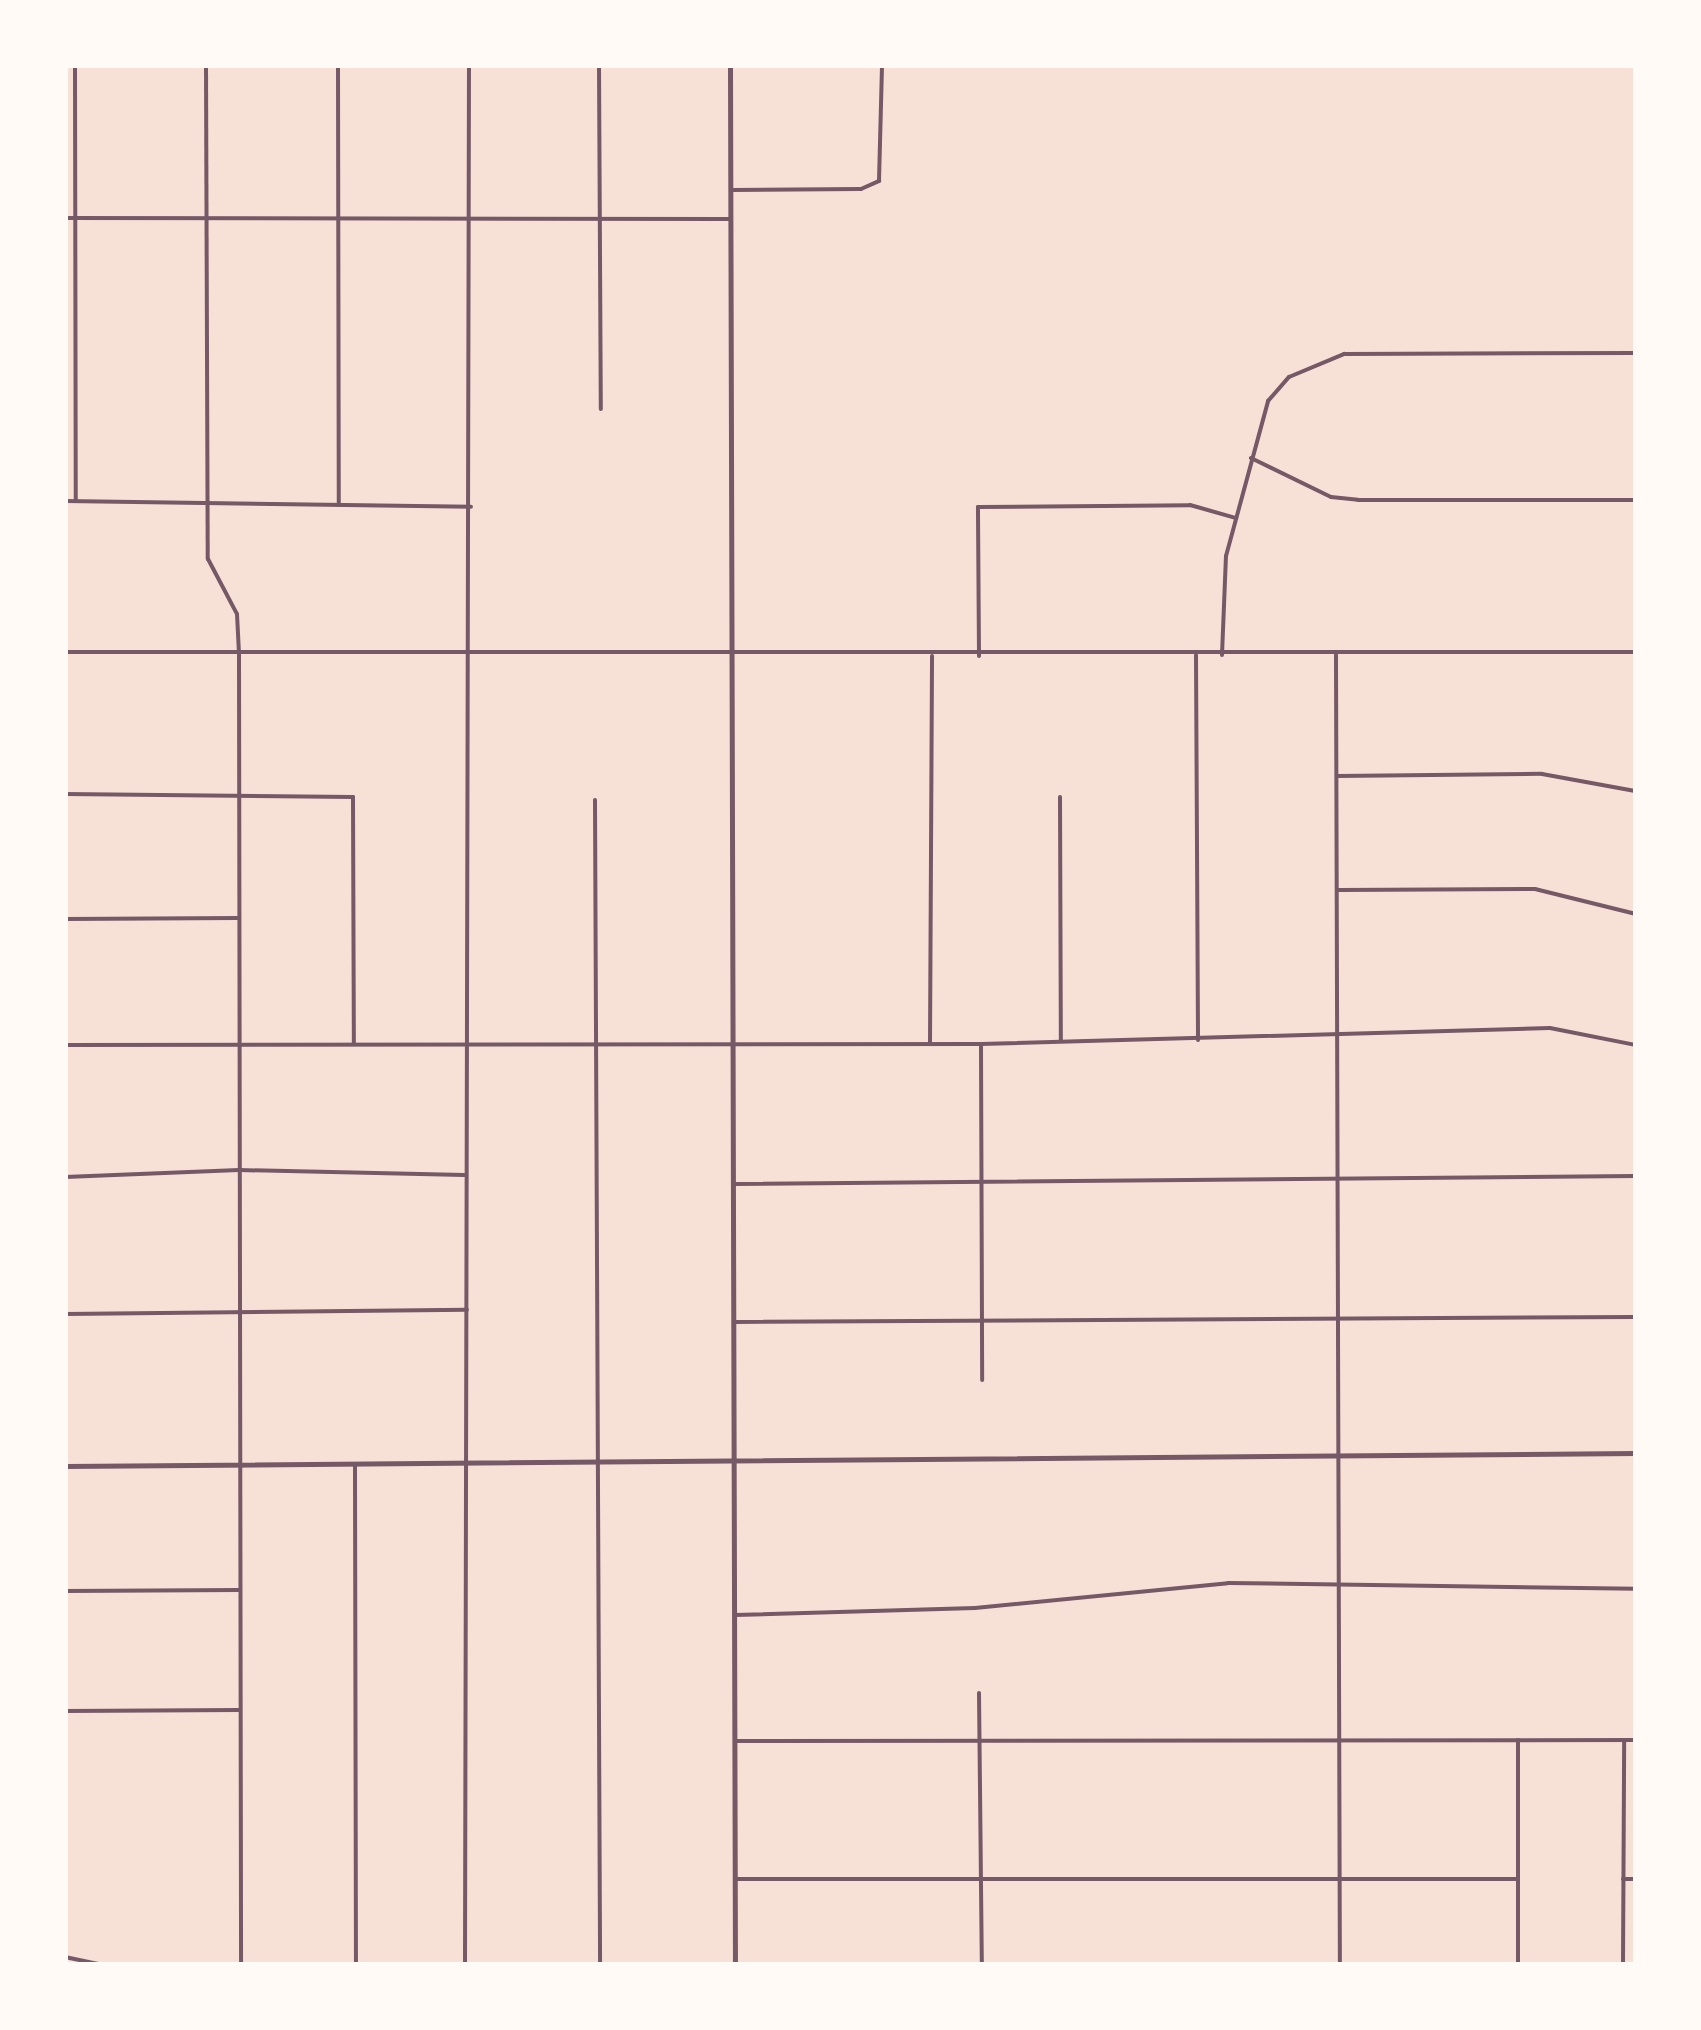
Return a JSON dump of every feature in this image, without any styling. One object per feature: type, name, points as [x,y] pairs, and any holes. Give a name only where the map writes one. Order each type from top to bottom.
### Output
[{"type":"street","points":[[75,65],[76,502]]},
{"type":"street","points":[[206,65],[208,559],[237,614],[238,654],[241,1965]]},
{"type":"street","points":[[338,65],[340,505]]},
{"type":"street","points":[[464,1965],[469,65]]},
{"type":"street","points":[[599,65],[600,409]]},
{"type":"street","points":[[730,65],[735,1965]]},
{"type":"street","points":[[731,190],[861,189],[879,181],[882,65]]},
{"type":"street","points":[[65,218],[338,222],[730,219]]},
{"type":"street","points":[[1222,655],[1222,587],[1268,401],[1315,361],[1344,354],[1636,353]]},
{"type":"street","points":[[1251,458],[1331,496],[1358,500],[1636,500]]},
{"type":"street","points":[[65,501],[470,507]]},
{"type":"street","points":[[979,656],[978,507],[1190,505],[1236,518]]},
{"type":"street","points":[[65,652],[732,657],[1636,652]]},
{"type":"street","points":[[1336,654],[1340,1965]]},
{"type":"street","points":[[1196,655],[1198,1040]]},
{"type":"street","points":[[930,1044],[932,656]]},
{"type":"street","points":[[1336,776],[1542,774],[1636,791]]},
{"type":"street","points":[[65,794],[353,798],[354,1044]]},
{"type":"street","points":[[1060,797],[1061,1041]]},
{"type":"street","points":[[595,800],[600,1965]]},
{"type":"street","points":[[1338,890],[1536,889],[1636,914]]},
{"type":"street","points":[[65,919],[239,918]]},
{"type":"street","points":[[65,1045],[982,1044],[1338,1038],[1550,1028],[1636,1045]]},
{"type":"street","points":[[982,1044],[982,1380]]},
{"type":"street","points":[[65,1177],[240,1170],[464,1176]]},
{"type":"street","points":[[734,1184],[1636,1176]]},
{"type":"street","points":[[65,1314],[466,1310]]},
{"type":"street","points":[[734,1322],[1636,1317]]},
{"type":"street","points":[[65,1466],[1636,1453]]},
{"type":"street","points":[[355,1462],[356,1965]]},
{"type":"street","points":[[734,1616],[975,1608],[1180,1586],[1340,1583],[1636,1589]]},
{"type":"street","points":[[65,1591],[240,1590]]},
{"type":"street","points":[[979,1693],[982,1965]]},
{"type":"street","points":[[65,1711],[240,1710]]},
{"type":"street","points":[[735,1741],[1338,1737],[1636,1740]]},
{"type":"street","points":[[1518,1739],[1518,1965]]},
{"type":"street","points":[[1623,1965],[1624,1741]]},
{"type":"street","points":[[1622,1879],[1636,1878]]},
{"type":"street","points":[[735,1879],[1518,1879]]},
{"type":"street","points":[[65,1957],[104,1965]]}]
